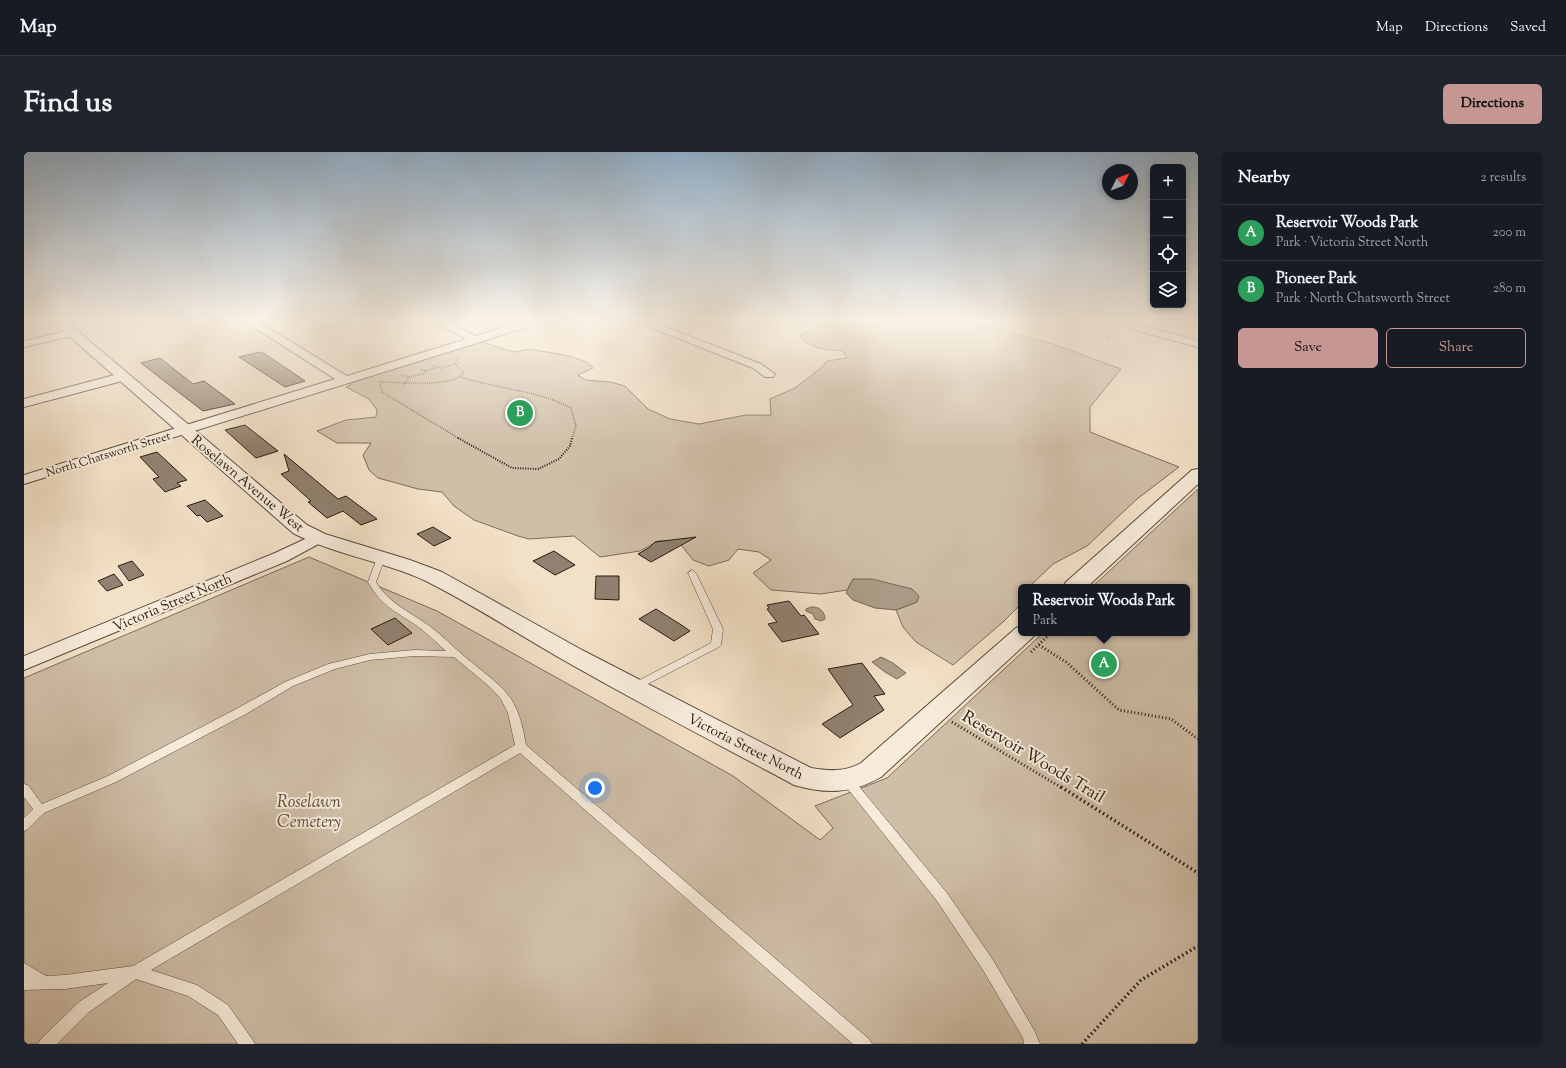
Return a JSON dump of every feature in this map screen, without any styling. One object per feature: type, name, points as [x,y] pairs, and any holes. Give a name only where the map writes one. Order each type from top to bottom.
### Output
[{"type":"street","name":"Roselawn Avenue West","points":[[106,363],[300,529],[318,538],[403,564],[488,606]]},
{"type":"street","points":[[318,363],[347,380]]},
{"type":"street","name":"North Chatsworth Street","points":[[24,480],[404,363]]},
{"type":"street","points":[[748,363],[757,366],[769,374]]},
{"type":"street","points":[[24,403],[122,377]]},
{"type":"street","points":[[1077,584],[1198,474]]},
{"type":"street","name":"Victoria Street North","points":[[24,663],[281,557],[318,538]]},
{"type":"street","name":"Victoria Street North","points":[[488,606],[574,656],[804,777],[819,781],[834,782],[848,781],[871,770],[1031,639]]},
{"type":"lane","points":[[381,558],[372,582],[379,595],[389,606],[409,616],[434,633],[455,654],[505,696],[517,725],[521,747],[864,1044]]},
{"type":"lane","points":[[633,687],[716,645],[718,629],[692,573]]},
{"type":"lane","points":[[24,826],[40,810],[112,779],[242,711],[289,684],[332,666],[370,657],[414,653],[455,654]]},
{"type":"lane","points":[[46,1044],[84,1007],[135,972],[521,747]]},
{"type":"lane","points":[[848,781],[942,897],[988,965],[1029,1035],[1032,1044]]},
{"type":"lane","points":[[24,788],[40,810]]},
{"type":"lane","points":[[24,970],[45,983]]},
{"type":"lane","points":[[24,983],[65,982],[135,972],[192,990],[223,1010],[247,1044]]},
{"type":"path","points":[[455,363],[455,364],[464,372],[461,377]]},
{"type":"path","points":[[418,368],[425,371]]},
{"type":"path","points":[[401,372],[402,376],[420,376],[425,371],[436,368]]},
{"type":"path","points":[[403,386],[409,377]]},
{"type":"path","points":[[347,380],[441,383],[461,377],[487,385],[544,396],[560,401],[571,408],[576,426],[570,446],[559,459],[538,469],[512,468],[492,458],[388,396],[382,392],[380,382]]},
{"type":"path","points":[[1031,639],[1066,662],[1119,710],[1171,719],[1198,739]]},
{"type":"path","name":"Reservoir Woods Trail","points":[[949,720],[1072,794],[1198,873]]},
{"type":"path","points":[[1082,1044],[1141,980],[1198,946]]},
{"type":"green space","points":[[409,363],[588,363],[593,368],[578,375],[586,380],[610,382],[625,386],[648,409],[670,419],[699,424],[746,415],[771,415],[770,399],[795,388],[826,363],[1104,363],[1121,369],[1090,407],[1090,432],[1179,467],[1137,499],[1087,546],[1053,564],[1032,584],[1018,584],[1018,607],[1003,622],[953,665],[916,642],[903,627],[896,610],[917,602],[912,589],[853,579],[847,590],[821,594],[771,590],[753,573],[771,560],[759,552],[738,549],[729,560],[709,566],[693,560],[678,541],[658,541],[640,551],[600,557],[574,536],[529,539],[474,520],[454,506],[442,492],[418,489],[378,478],[369,470],[363,455],[371,443],[337,443],[317,431],[346,420],[376,417],[377,410],[369,399],[346,387],[351,385],[347,382]]},
{"type":"green space","name":"Roselawn Cemetery","points":[[1198,489],[1198,1044],[24,1044],[24,678],[309,557],[437,611],[733,776],[820,840],[833,828],[815,806],[887,778],[1040,636],[1190,636],[1190,584],[1095,584]]},
{"type":"shaded area","points":[[853,579],[872,579],[912,589],[919,596],[917,602],[896,610],[875,608],[853,600],[846,593]]},
{"type":"shaded area","points":[[817,607],[821,610],[825,619],[821,621],[815,619],[813,614],[806,611],[806,609]]},
{"type":"shaded area","points":[[881,657],[893,663],[906,673],[897,679],[885,672],[872,662]]},
{"type":"building","points":[[141,363],[166,363],[193,384],[204,381],[235,404],[203,411]]},
{"type":"building","points":[[248,363],[278,363],[305,381],[285,387]]},
{"type":"building","points":[[245,425],[278,451],[256,458],[225,430]]},
{"type":"building","points":[[157,452],[187,480],[177,483],[181,486],[165,492],[153,479],[159,477],[140,457]]},
{"type":"building","points":[[284,454],[338,499],[346,496],[377,519],[361,525],[343,511],[327,518],[308,502],[311,501],[281,474],[289,471]]},
{"type":"building","points":[[205,500],[223,516],[207,522],[200,515],[197,516],[187,506]]},
{"type":"building","points":[[433,527],[451,538],[434,546],[417,534]]},
{"type":"building","points":[[696,537],[651,562],[638,554],[650,547],[655,542]]},
{"type":"building","points":[[554,551],[575,565],[555,575],[533,561]]},
{"type":"building","points":[[132,561],[144,575],[129,581],[118,566]]},
{"type":"building","points":[[114,574],[123,585],[107,591],[98,581]]},
{"type":"building","points":[[596,576],[619,576],[619,600],[595,599]]},
{"type":"building","points":[[789,601],[801,616],[804,615],[819,634],[782,642],[768,624],[777,622],[767,609],[769,608],[767,605]]},
{"type":"building","points":[[656,609],[690,631],[674,641],[639,619]]},
{"type":"building","points":[[395,618],[412,633],[388,645],[371,629]]},
{"type":"building","points":[[862,663],[885,694],[874,696],[884,710],[840,738],[822,724],[853,705],[828,669]]},
{"type":"place","name":"Pioneer Park","points":[[520,413]]},
{"type":"place","name":"Reservoir Woods Park","points":[[1104,664]]}]
